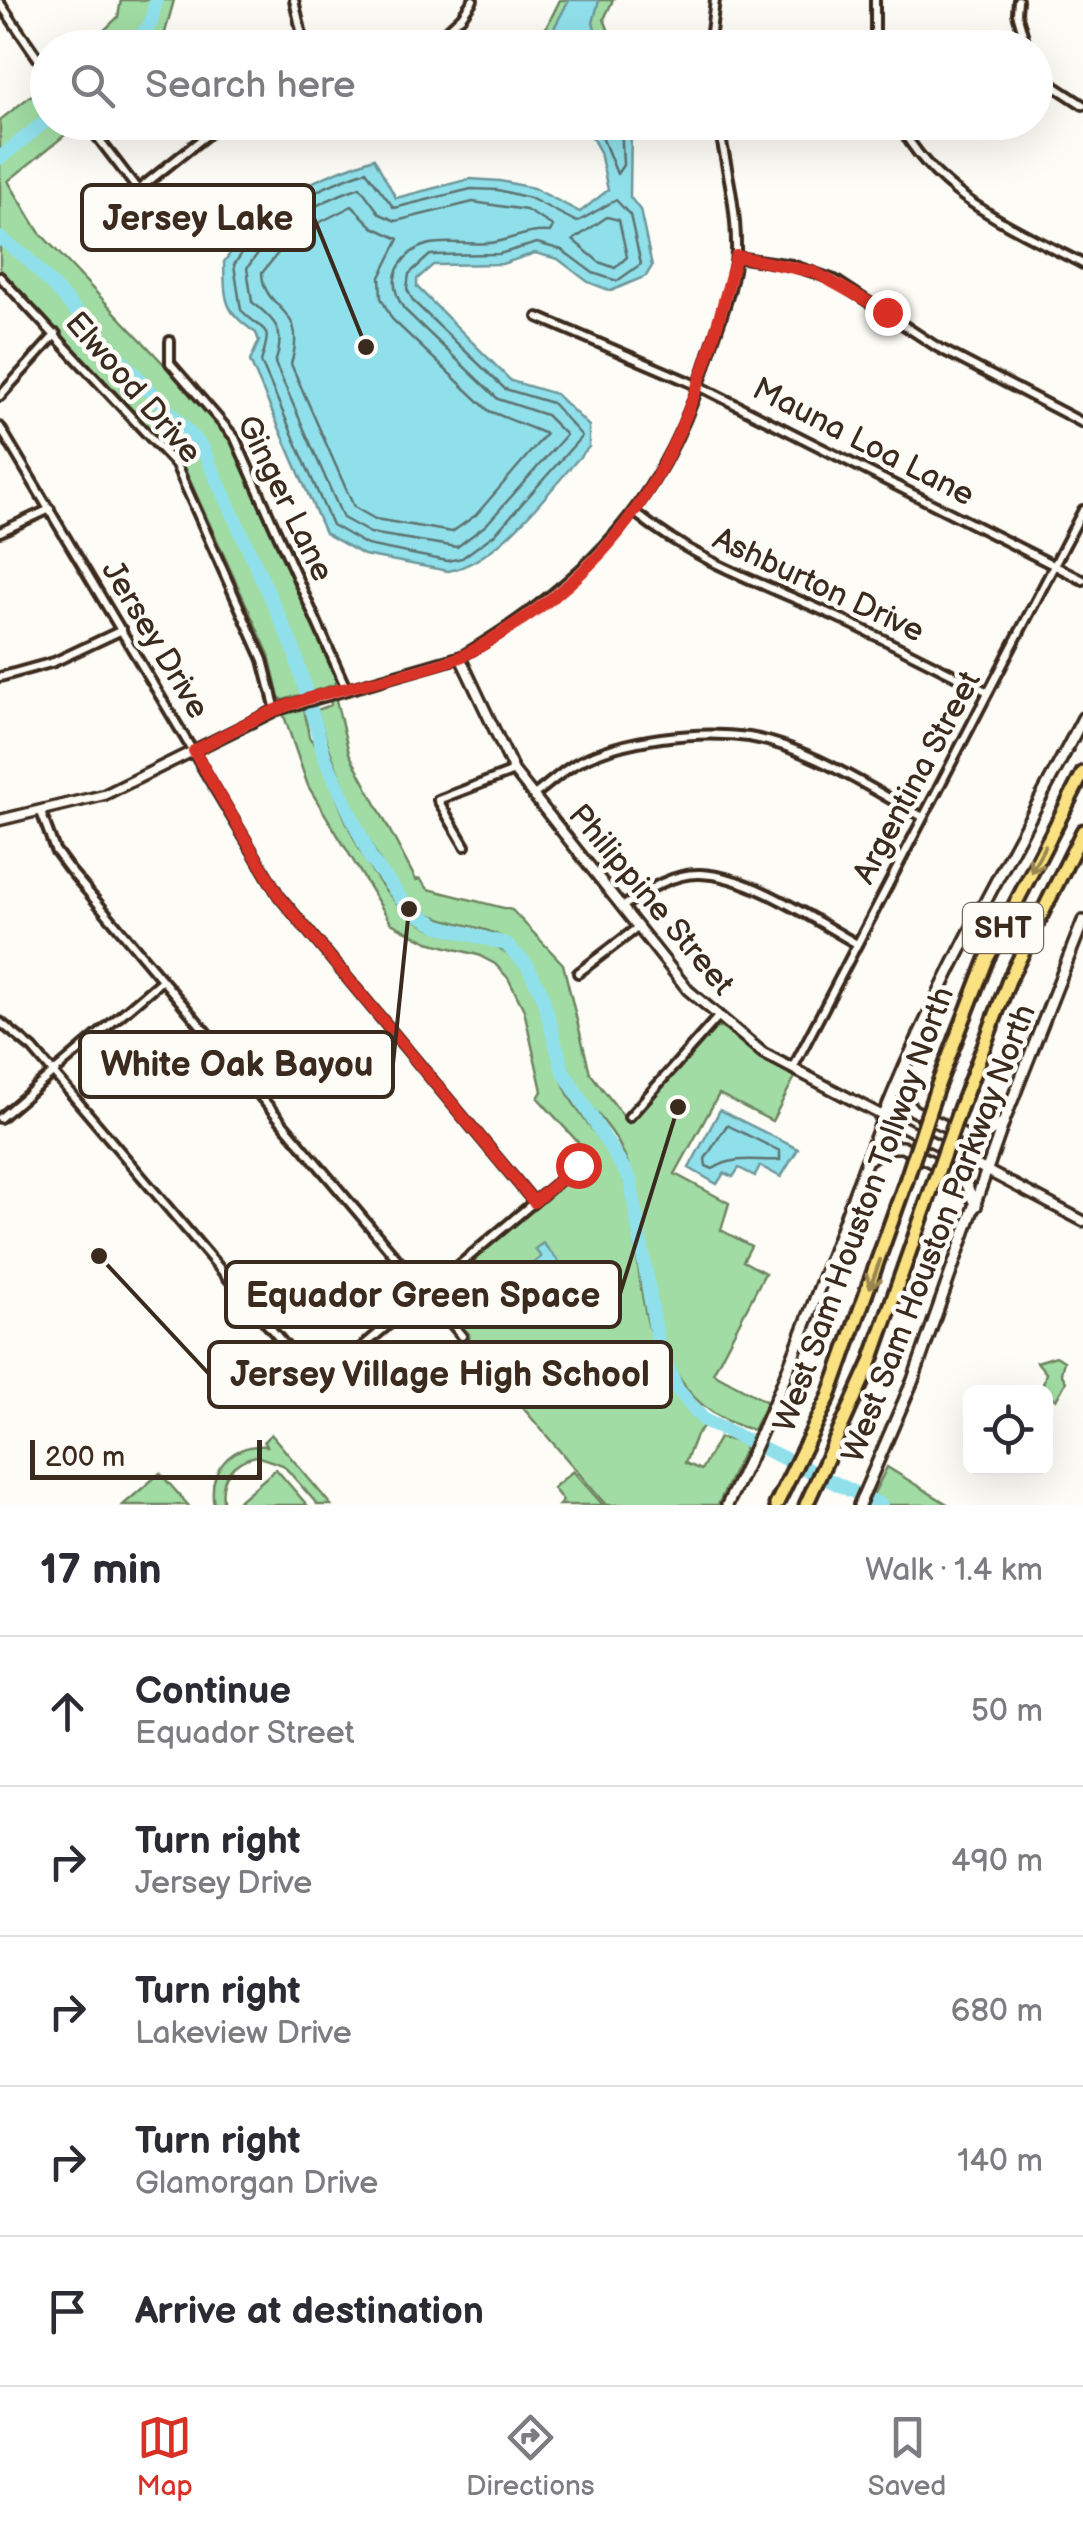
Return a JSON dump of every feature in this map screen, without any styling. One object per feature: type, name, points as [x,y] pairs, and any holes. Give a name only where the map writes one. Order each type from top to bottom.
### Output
[{"type":"highway","name":"West Sam Houston Tollway North","points":[[778,1501],[816,1425],[878,1267],[936,1090],[986,960],[1083,772]]},
{"type":"highway","name":"West Sam Houston Tollway North","points":[[807,1503],[875,1351],[958,1111],[1014,967],[1083,832]]},
{"type":"main road","points":[[726,1505],[773,1411],[902,1076],[1083,718]]},
{"type":"main road","name":"West Sam Houston Parkway North","points":[[859,1505],[878,1467],[988,1174],[1004,1121],[1083,921]]},
{"type":"main road","points":[[902,1076],[906,1101],[913,1110],[969,1138],[982,1138],[1004,1121]]},
{"type":"main road","points":[[869,1158],[887,1146],[902,1147],[963,1178],[976,1206]]},
{"type":"street","points":[[294,0],[301,30]]},
{"type":"street","points":[[447,30],[473,0]]},
{"type":"street","points":[[711,30],[715,0]]},
{"type":"street","points":[[875,0],[875,30]]},
{"type":"street","points":[[1018,0],[1022,30]]},
{"type":"street","points":[[0,3],[30,47]]},
{"type":"street","points":[[1053,85],[1083,104]]},
{"type":"street","points":[[100,140],[138,190],[200,140]]},
{"type":"street","points":[[0,820],[104,795],[276,710],[460,657],[550,600],[598,556],[634,512],[678,439],[701,387],[736,256],[734,208],[721,140]]},
{"type":"street","points":[[910,140],[930,170],[972,205],[1083,264]]},
{"type":"street","points":[[736,256],[792,265],[835,280],[937,346],[1083,423]]},
{"type":"street","name":"Elwood Drive","points":[[0,277],[176,465],[263,660],[276,710]]},
{"type":"street","name":"Mauna Loa Lane","points":[[538,316],[701,387],[1083,580]]},
{"type":"street","points":[[0,396],[56,334]]},
{"type":"street","name":"Ginger Lane","points":[[170,341],[170,363],[235,438],[346,688]]},
{"type":"street","name":"Jersey Drive","points":[[0,428],[279,896],[534,1202]]},
{"type":"street","points":[[0,532],[50,508]]},
{"type":"street","name":"Argentina Street","points":[[792,1068],[1083,510]]},
{"type":"street","name":"Ashburton Drive","points":[[634,512],[668,540],[734,576],[834,616],[988,692]]},
{"type":"street","points":[[0,677],[54,662],[122,630]]},
{"type":"street","name":"Philippine Street","points":[[460,657],[514,770],[637,928],[717,1018],[792,1068],[1083,1221]]},
{"type":"street","points":[[534,795],[578,762],[632,746],[682,737],[750,738],[823,763],[922,818]]},
{"type":"street","points":[[464,846],[438,800],[514,770]]},
{"type":"street","points":[[41,812],[55,850],[462,1336]]},
{"type":"street","points":[[622,907],[650,888],[698,874],[725,878],[782,903],[857,944]]},
{"type":"street","points":[[578,973],[637,928]]},
{"type":"street","points":[[0,1118],[162,980]]},
{"type":"street","points":[[629,1117],[717,1018]]},
{"type":"street","points":[[0,1022],[19,1034],[318,1384],[584,1160]]},
{"type":"green space","points":[[121,0],[174,0],[166,30],[105,30],[118,17]]},
{"type":"green space","points":[[560,0],[613,0],[604,19],[608,30],[545,30]]},
{"type":"green space","points":[[30,96],[30,140],[59,140],[8,181],[39,232],[228,432],[337,677],[334,685],[283,700],[279,697],[269,655],[182,463],[0,269],[0,120]]},
{"type":"green space","points":[[335,696],[349,753],[416,880],[420,879],[428,889],[512,910],[563,964],[590,1073],[629,1123],[714,1028],[721,1028],[796,1075],[772,1121],[719,1094],[675,1174],[729,1203],[721,1230],[751,1246],[743,1261],[765,1273],[713,1373],[767,1402],[753,1430],[710,1411],[682,1382],[664,1345],[631,1172],[613,1134],[574,1082],[535,973],[502,937],[420,909],[404,895],[372,848],[344,787],[317,710],[331,705],[330,697]]},
{"type":"green space","points":[[304,708],[309,737],[319,750],[348,824],[390,896],[430,928],[499,948],[528,977],[541,1006],[564,1085],[625,1182],[652,1339],[681,1395],[706,1423],[696,1435],[685,1463],[701,1470],[719,1438],[747,1443],[718,1505],[606,1505],[470,1346],[469,1334],[438,1299],[438,1290],[593,1159],[538,1098],[542,1091],[524,1010],[508,978],[495,964],[478,955],[428,942],[391,923],[308,786],[283,713]]},
{"type":"green space","points":[[1056,1356],[1064,1361],[1061,1373],[1066,1382],[1056,1400],[1053,1385],[1043,1385],[1046,1373],[1037,1362]]},
{"type":"green space","points":[[271,1434],[331,1505],[318,1505],[283,1465],[256,1456],[233,1467],[223,1488],[224,1505],[214,1505],[214,1480],[225,1461],[243,1449],[267,1446],[264,1441]]},
{"type":"green space","points":[[887,1467],[949,1505],[868,1505]]},
{"type":"green space","points":[[276,1469],[307,1505],[234,1505]]},
{"type":"green space","points":[[573,1471],[603,1505],[559,1505],[563,1501],[553,1488]]},
{"type":"green space","points":[[160,1473],[188,1505],[123,1505]]},
{"type":"water","points":[[569,0],[599,0],[593,23],[595,30],[553,30]]},
{"type":"water","points":[[593,140],[631,140],[630,197],[640,210],[652,266],[646,276],[611,291],[588,282],[558,259],[535,253],[502,264],[433,265],[417,279],[417,287],[511,381],[556,394],[589,426],[589,447],[506,538],[468,564],[448,571],[364,555],[325,533],[250,361],[259,341],[256,333],[228,305],[224,262],[256,222],[288,195],[374,158],[396,198],[470,179],[500,181],[533,188],[580,212],[608,190]]},
{"type":"water","points":[[720,1110],[798,1149],[781,1177],[760,1166],[755,1176],[739,1168],[733,1177],[724,1173],[717,1184],[689,1168]]},
{"type":"water","points":[[543,1243],[559,1262],[546,1272],[553,1282],[544,1290],[526,1269],[541,1257],[535,1249]]},
{"type":"waterway","points":[[146,30],[156,0]]},
{"type":"waterway","points":[[0,158],[30,134]]},
{"type":"waterway","points":[[0,238],[27,258],[202,447],[293,647],[325,758],[371,859],[409,909],[439,926],[506,944],[527,965],[542,994],[563,1071],[630,1179],[658,1343],[677,1389],[704,1420],[881,1505]]},
{"type":"place","name":"Jersey Lake","points":[[366,347]]},
{"type":"place","name":"White Oak Bayou","points":[[409,909]]},
{"type":"place","name":"Equador Green Space","points":[[678,1107]]},
{"type":"place","name":"Jersey Village High School","points":[[99,1256]]},
{"type":"route","points":[[578,1165],[534,1202],[297,920],[261,867],[194,751],[276,710],[460,657],[550,600],[598,556],[634,512],[678,439],[701,387],[736,256],[771,260],[814,272],[854,290],[887,312]]}]
